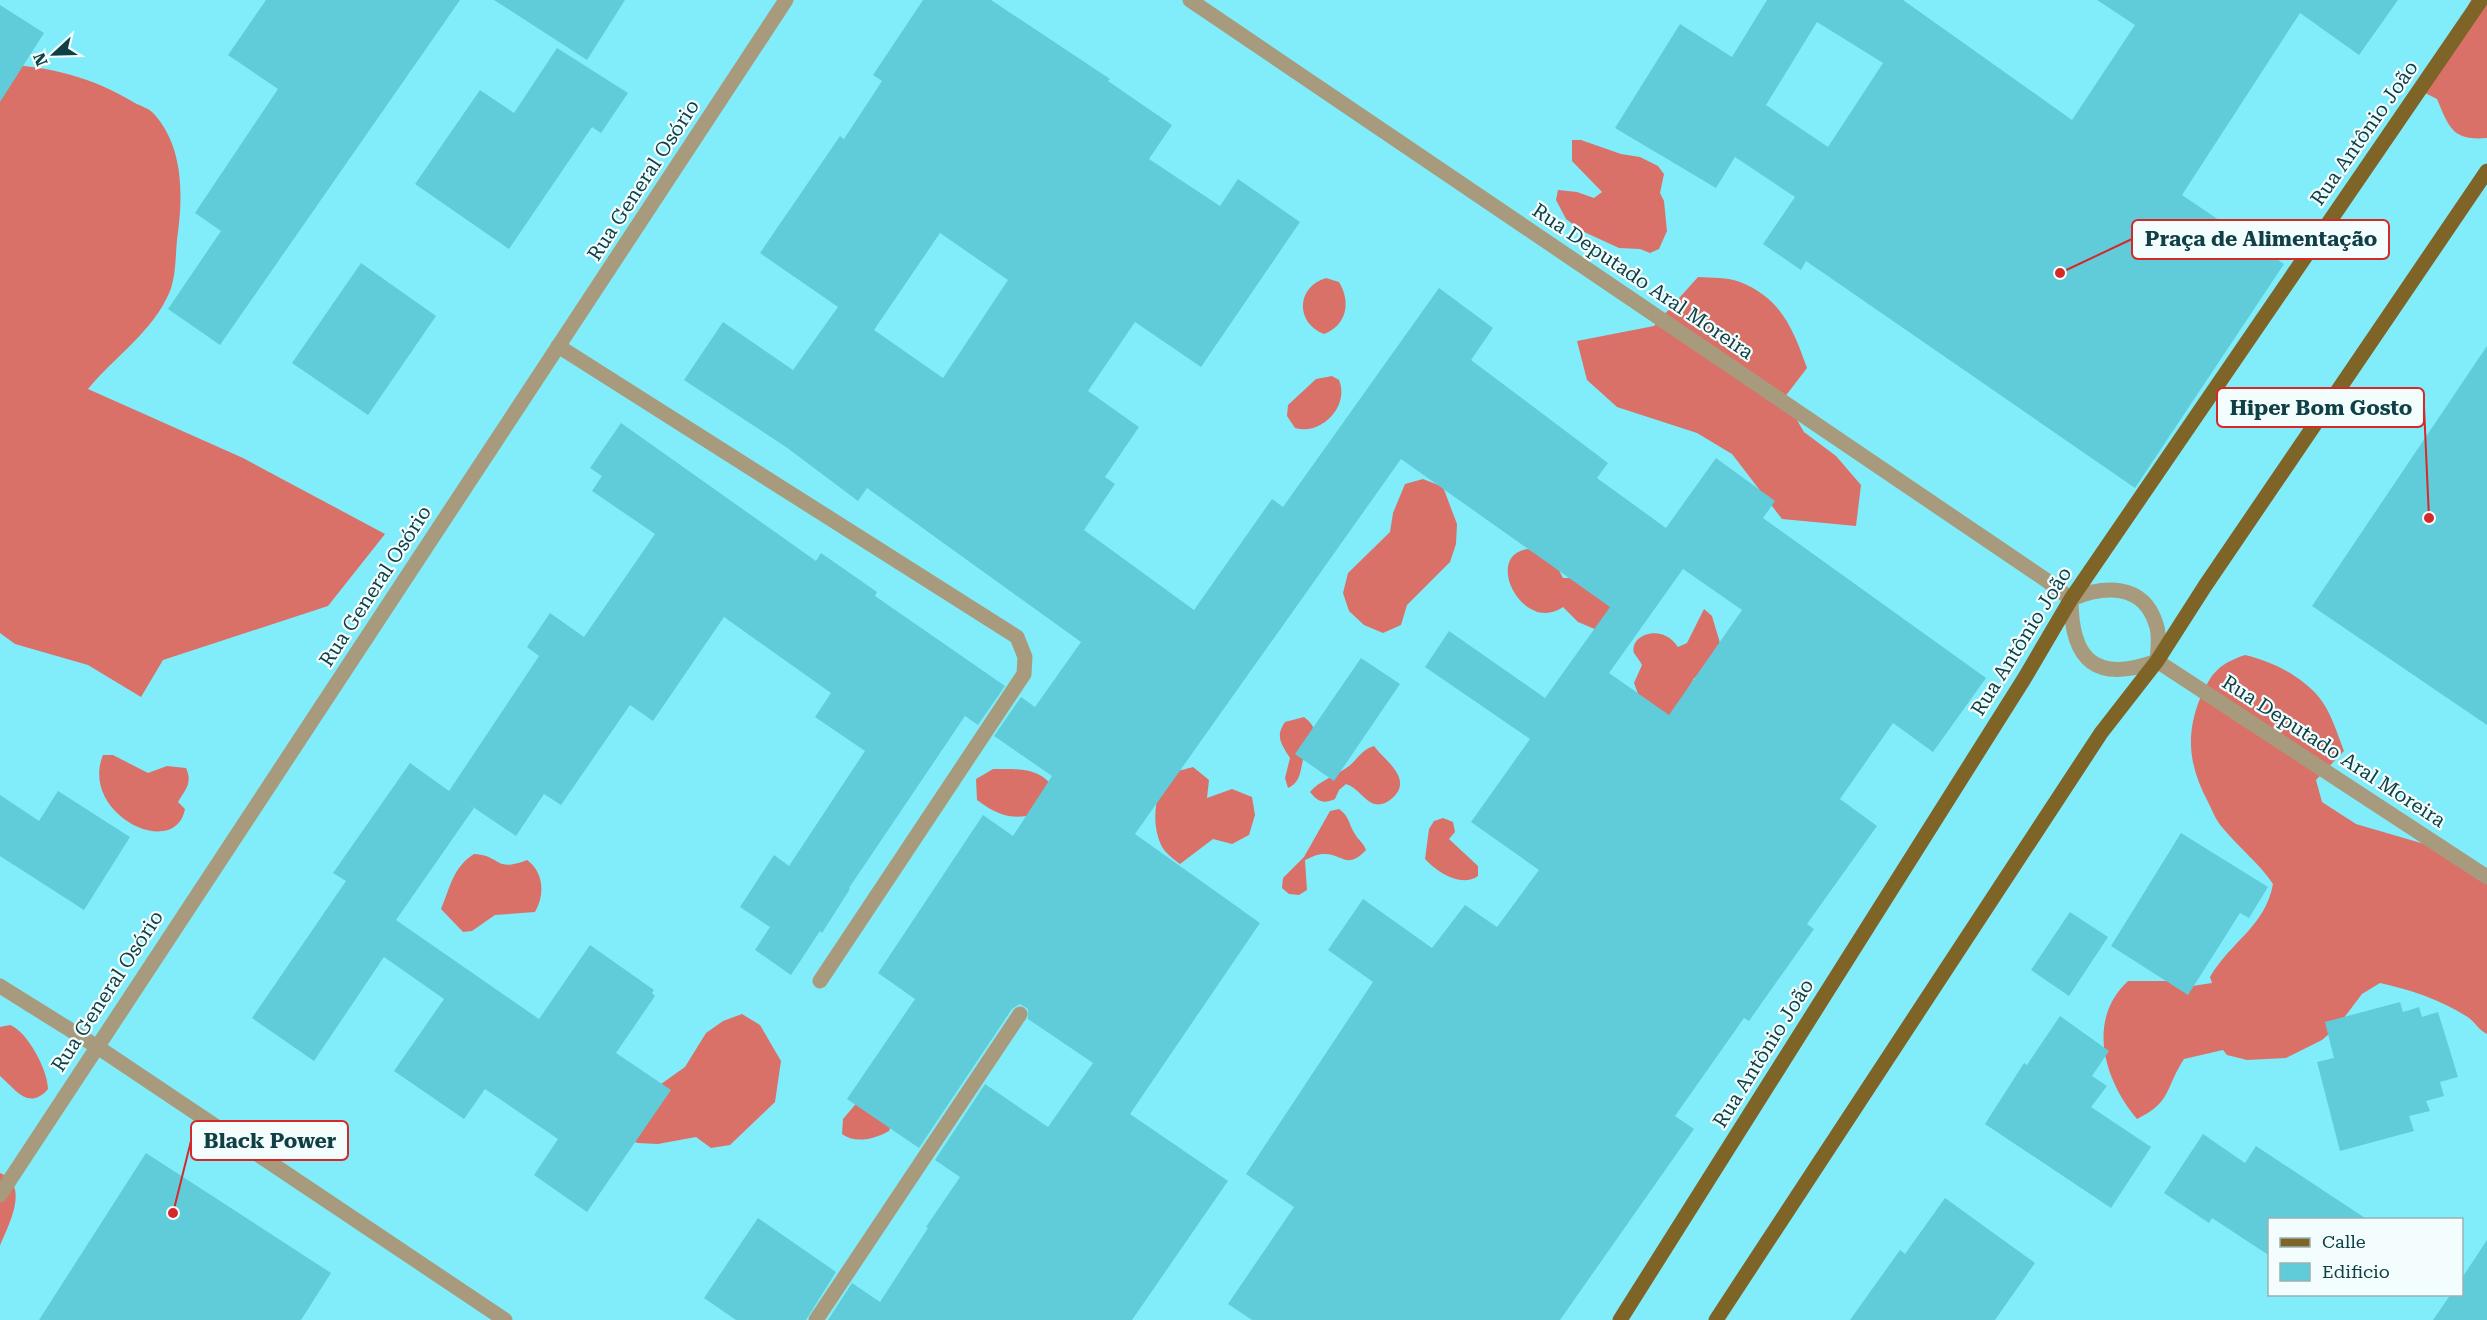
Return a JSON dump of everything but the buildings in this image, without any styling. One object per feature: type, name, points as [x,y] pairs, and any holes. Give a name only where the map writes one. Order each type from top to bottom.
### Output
[{"type":"main road","name":"Rua Antônio João","points":[[1620,1320],[2024,679],[2070,599],[2481,0]]},
{"type":"main road","points":[[1716,1320],[2101,733],[2157,662],[2205,586],[2487,171]]},
{"type":"street","name":"Rua General Osório","points":[[0,1195],[786,0]]},
{"type":"street","name":"Rua Deputado Aral Moreira","points":[[1190,0],[2046,580],[2070,599]]},
{"type":"street","points":[[558,346],[1017,637],[1025,657],[1024,674],[820,981]]},
{"type":"street","points":[[2104,588],[2122,590],[2137,598],[2150,610],[2157,625],[2157,662],[2120,672],[2104,669],[2089,660],[2077,645],[2072,632],[2070,599],[2104,588]]},
{"type":"street","name":"Rua Deputado Aral Moreira","points":[[2157,662],[2487,877]]},
{"type":"street","points":[[0,986],[96,1046],[505,1320]]},
{"type":"street","points":[[816,1320],[1020,1014]]},
{"type":"shaded area","points":[[2471,0],[2487,0],[2487,138],[2459,135],[2449,125],[2437,99],[2425,93]]},
{"type":"shaded area","points":[[0,65],[53,70],[87,80],[119,94],[154,114],[171,140],[176,155],[180,202],[175,269],[170,291],[163,306],[144,331],[88,389],[243,458],[385,534],[328,606],[163,660],[141,697],[88,665],[15,644],[0,633]]},
{"type":"shaded area","points":[[1572,140],[1581,140],[1621,154],[1640,157],[1658,166],[1664,174],[1660,193],[1664,201],[1667,231],[1659,249],[1650,253],[1640,249],[1619,248],[1582,231],[1566,219],[1556,200],[1558,190],[1577,192],[1594,198],[1602,192],[1572,161]]},
{"type":"shaded area","points":[[1698,277],[1725,278],[1740,282],[1766,297],[1784,316],[1807,368],[1784,398],[1804,432],[1836,456],[1861,485],[1856,526],[1782,519],[1732,454],[1697,433],[1617,407],[1587,380],[1577,341],[1654,326]]},
{"type":"shaded area","points":[[1326,278],[1339,282],[1346,305],[1338,325],[1324,334],[1308,322],[1303,305],[1309,289]]},
{"type":"shaded area","points":[[1332,376],[1339,380],[1341,390],[1337,409],[1331,417],[1314,428],[1295,428],[1287,416],[1288,405],[1316,379]]},
{"type":"shaded area","points":[[1423,479],[1443,487],[1457,524],[1456,544],[1450,562],[1407,605],[1401,625],[1383,633],[1364,625],[1349,611],[1343,593],[1348,573],[1390,532],[1393,513],[1405,484]]},
{"type":"shaded area","points":[[1528,549],[1555,563],[1563,578],[1572,578],[1615,602],[1597,630],[1578,622],[1563,607],[1548,613],[1534,611],[1522,603],[1513,591],[1508,577],[1508,565],[1515,554]]},
{"type":"shaded area","points":[[1704,609],[1712,616],[1720,643],[1709,672],[1694,678],[1690,686],[1690,729],[1640,699],[1634,683],[1642,665],[1634,653],[1634,647],[1642,637],[1656,633],[1671,639],[1678,647],[1687,643]]},
{"type":"shaded area","points":[[2245,655],[2275,665],[2294,675],[2311,688],[2327,709],[2344,751],[2316,780],[2322,802],[2356,824],[2438,848],[2487,878],[2487,1034],[2469,1018],[2446,1005],[2414,992],[2380,983],[2362,994],[2337,1027],[2322,1040],[2286,1058],[2247,1060],[2227,1055],[2223,1050],[2184,1059],[2162,1100],[2156,1107],[2137,1119],[2116,1086],[2104,1050],[2107,1014],[2115,997],[2128,981],[2167,981],[2186,987],[2212,983],[2210,977],[2218,964],[2263,912],[2273,884],[2217,821],[2197,777],[2192,753],[2192,728],[2199,701],[2207,684],[2221,667]]},
{"type":"shaded area","points":[[1304,717],[1314,730],[1313,737],[1298,779],[1288,788],[1285,778],[1290,758],[1282,744],[1280,732],[1285,722]]},
{"type":"shaded area","points":[[1374,746],[1391,764],[1399,778],[1400,785],[1397,793],[1386,803],[1374,804],[1346,784],[1339,790],[1335,799],[1324,802],[1318,800],[1310,792],[1318,784],[1349,766],[1366,750]]},
{"type":"shaded area","points":[[103,755],[113,755],[148,773],[167,766],[186,768],[189,778],[178,802],[185,809],[178,824],[165,831],[148,830],[131,824],[116,812],[104,796],[99,776]]},
{"type":"shaded area","points":[[1193,767],[1209,780],[1207,798],[1232,789],[1252,797],[1255,815],[1249,835],[1232,844],[1213,839],[1180,864],[1167,853],[1160,843],[1155,821],[1156,810],[1161,788],[1167,779],[1176,772]]},
{"type":"shaded area","points":[[993,769],[1032,771],[1046,779],[1061,795],[1053,812],[1021,817],[1005,815],[977,800],[976,779]]},
{"type":"shaded area","points":[[1339,809],[1366,850],[1349,860],[1323,854],[1305,860],[1307,890],[1299,895],[1289,894],[1282,888],[1283,878],[1304,857],[1330,811]]},
{"type":"shaded area","points":[[1443,818],[1453,822],[1455,832],[1449,839],[1478,866],[1478,876],[1464,880],[1450,877],[1425,859],[1429,829],[1434,821]]},
{"type":"shaded area","points":[[474,854],[489,857],[503,864],[516,864],[527,860],[533,865],[541,884],[540,898],[535,912],[495,915],[472,931],[463,932],[441,909],[461,865]]},
{"type":"shaded area","points":[[742,1014],[760,1025],[781,1061],[775,1102],[730,1145],[711,1148],[696,1137],[658,1144],[637,1143],[621,1132],[637,1101],[685,1067],[706,1033],[723,1021]]},
{"type":"shaded area","points":[[10,1025],[17,1029],[29,1043],[44,1072],[48,1089],[35,1098],[23,1096],[0,1076],[0,1027]]},
{"type":"shaded area","points":[[866,1092],[892,1122],[889,1131],[859,1140],[847,1137],[842,1134],[843,1119]]},
{"type":"shaded area","points":[[0,1173],[9,1179],[16,1196],[12,1217],[0,1246]]},
{"type":"place","name":"Praça de Alimentação","points":[[2060,273]]},
{"type":"place","name":"Hiper Bom Gosto","points":[[2429,518]]},
{"type":"place","name":"Black Power","points":[[173,1213]]}]
